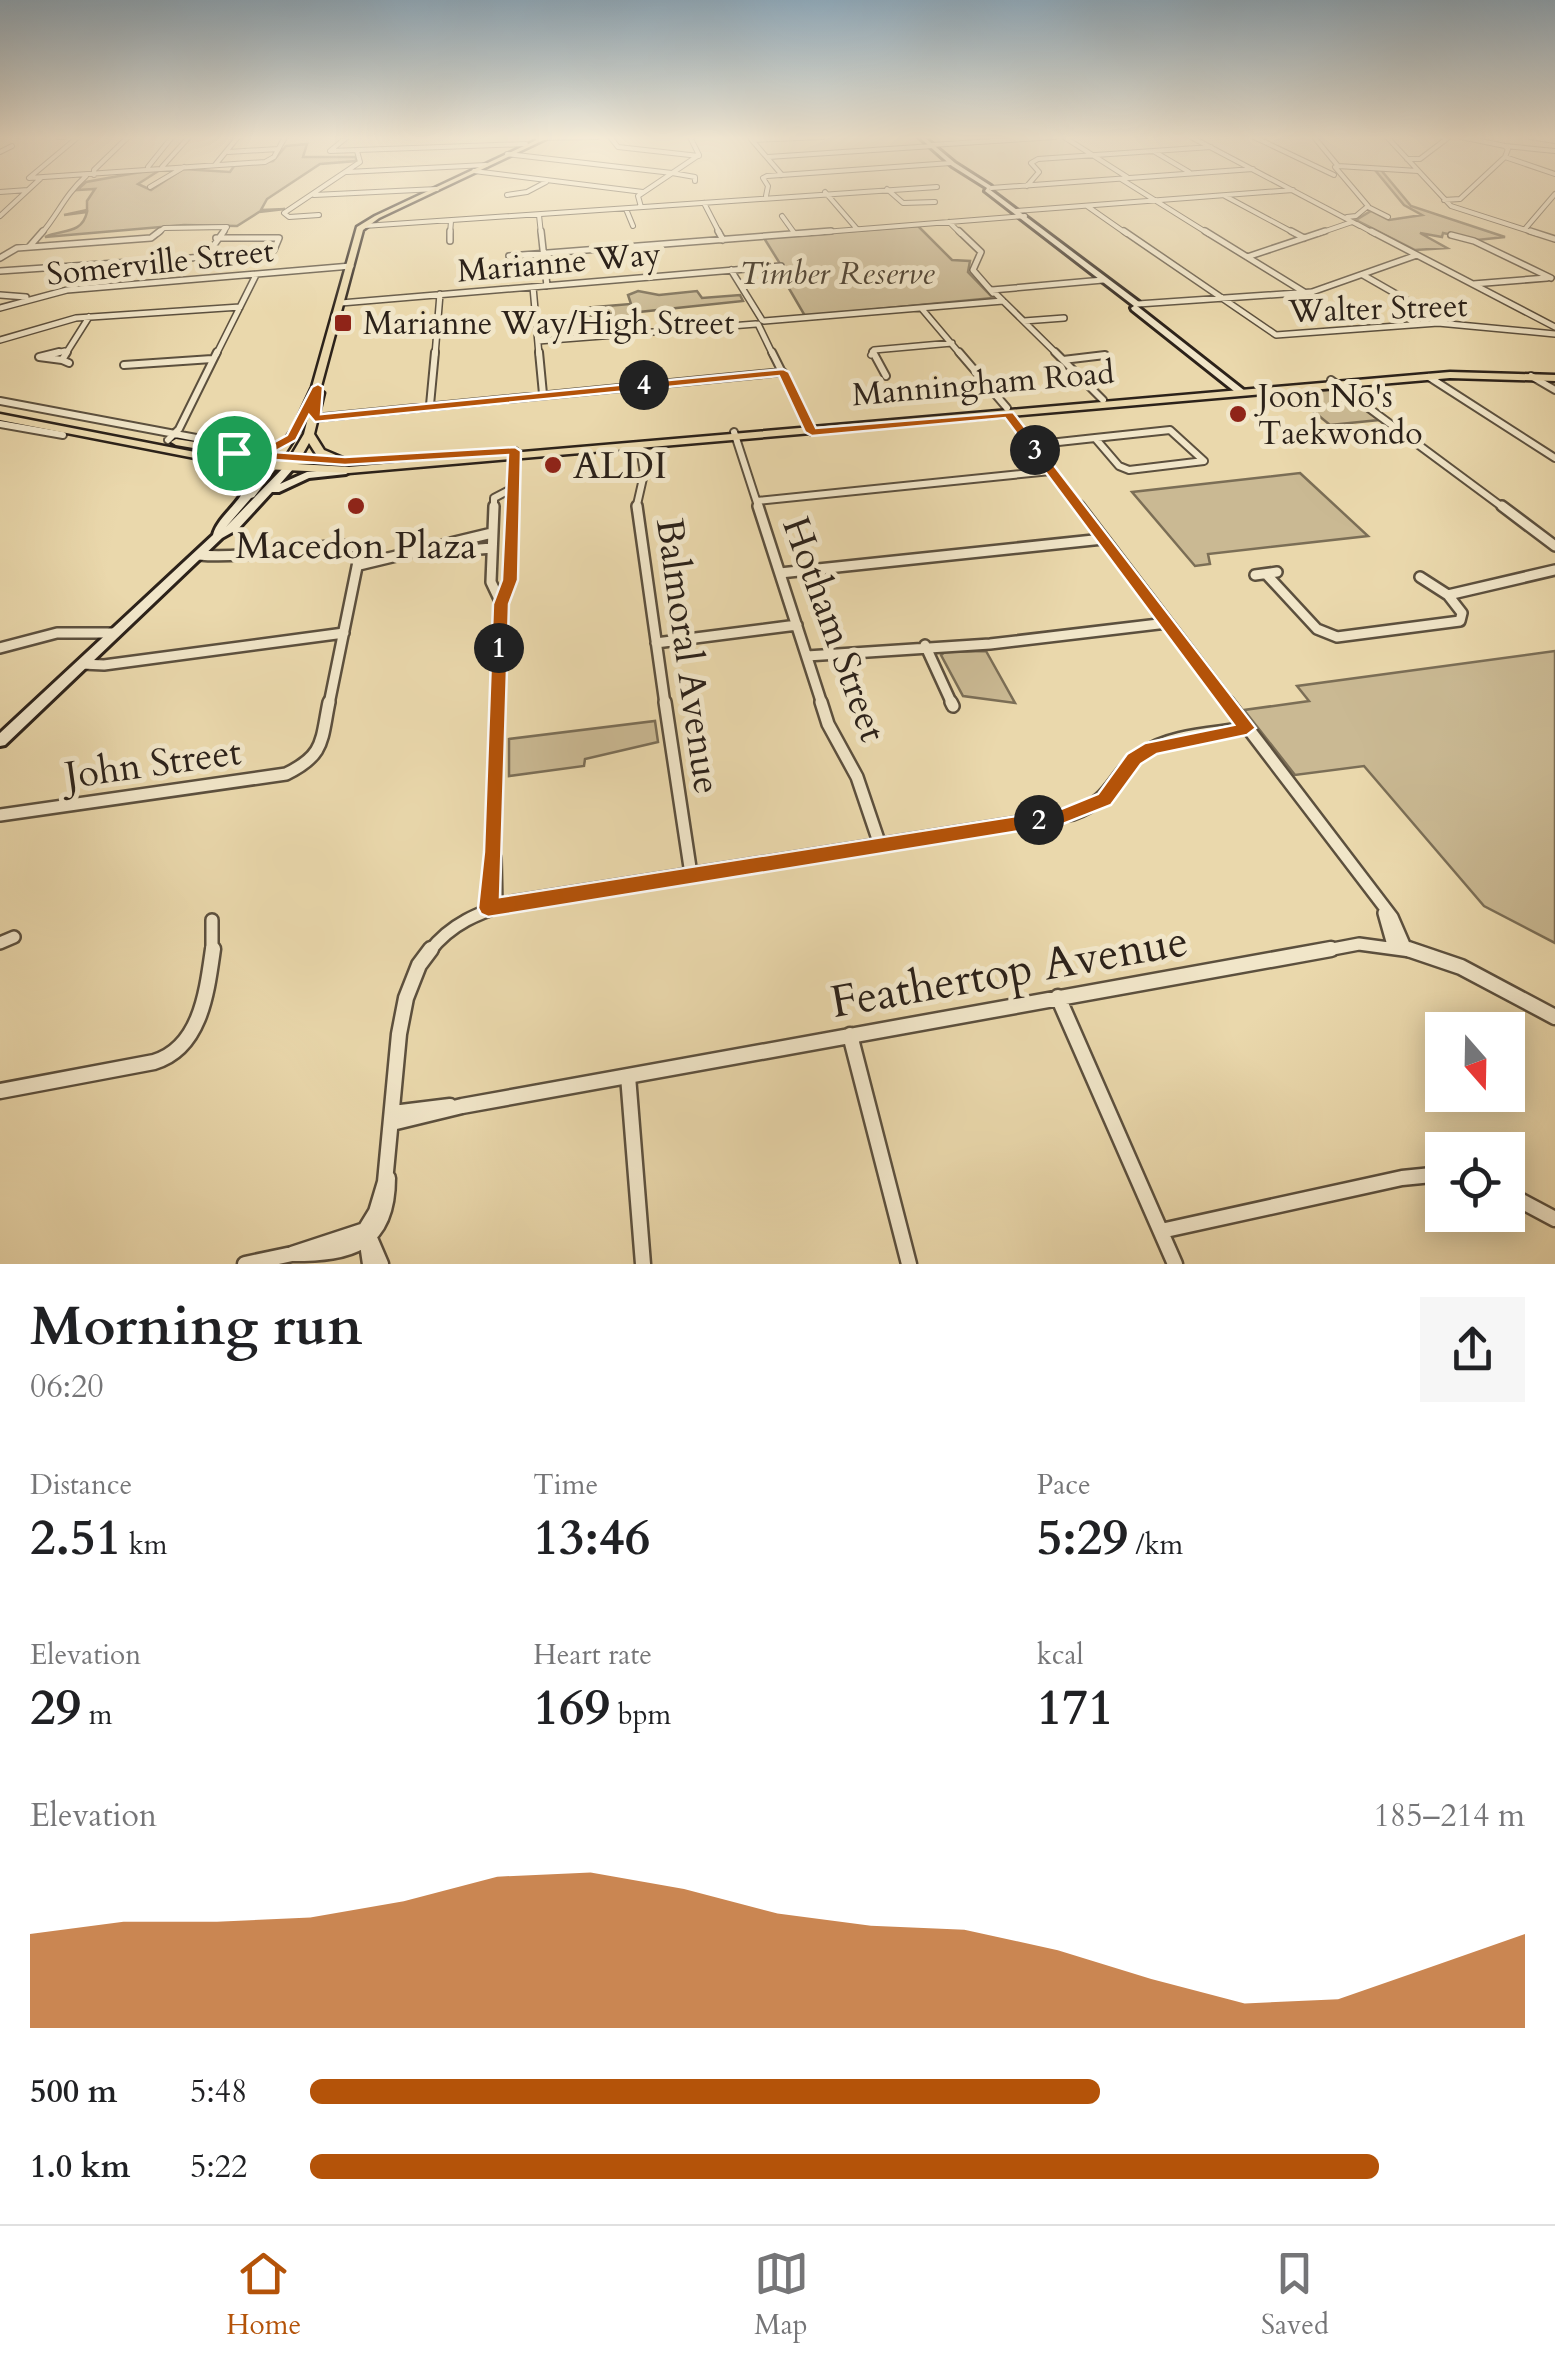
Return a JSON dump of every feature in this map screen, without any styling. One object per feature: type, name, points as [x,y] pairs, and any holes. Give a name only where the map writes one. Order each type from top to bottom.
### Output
[{"type":"main road","points":[[291,464],[315,418],[318,387],[358,239],[369,224],[423,196]]},
{"type":"main road","name":"Manningham Road","points":[[1334,383],[1470,368],[1555,375]]},
{"type":"main road","name":"Manningham Road","points":[[1008,411],[1334,383],[1555,375]]},
{"type":"main road","points":[[274,463],[318,387]]},
{"type":"main road","name":"Manningham Road","points":[[514,455],[1238,390]]},
{"type":"main road","name":"Manningham Road","points":[[4,413],[171,437],[239,450],[274,463]]},
{"type":"main road","name":"Manningham Road","points":[[4,413],[246,465],[347,466],[640,447],[736,435]]},
{"type":"main road","points":[[310,434],[320,452],[347,466]]},
{"type":"main road","points":[[239,450],[270,449],[292,437]]},
{"type":"street","points":[[28,248],[54,219],[64,196]]},
{"type":"street","points":[[311,196],[284,216],[320,215]]},
{"type":"street","points":[[638,196],[641,208]]},
{"type":"street","points":[[369,224],[641,208],[766,196]]},
{"type":"street","points":[[828,196],[856,229]]},
{"type":"street","points":[[895,196],[903,203],[936,202]]},
{"type":"street","points":[[998,196],[1238,390]]},
{"type":"street","points":[[1149,196],[1306,293]]},
{"type":"street","points":[[509,256],[998,218],[1034,210],[1209,196]]},
{"type":"street","points":[[1224,196],[1304,238]]},
{"type":"street","points":[[1304,196],[1473,284],[1555,332]]},
{"type":"street","points":[[1359,196],[1368,208],[1388,218]]},
{"type":"street","points":[[1440,196],[1454,208],[1555,239]]},
{"type":"street","points":[[1444,200],[1463,196]]},
{"type":"street","points":[[1525,230],[1553,196]]},
{"type":"street","points":[[704,203],[724,240]]},
{"type":"street","points":[[1087,206],[1222,300]]},
{"type":"street","points":[[626,208],[633,226]]},
{"type":"street","points":[[1344,216],[1368,208]]},
{"type":"street","points":[[539,215],[547,286]]},
{"type":"street","points":[[782,216],[795,234]]},
{"type":"street","points":[[450,221],[450,241]]},
{"type":"street","points":[[950,222],[981,252],[972,270],[1103,400]]},
{"type":"street","points":[[1247,257],[1355,222]]},
{"type":"street","points":[[138,259],[150,238],[164,228],[227,227],[207,255]]},
{"type":"street","points":[[1452,235],[1474,241],[1553,278]]},
{"type":"street","points":[[0,258],[10,250],[150,238]]},
{"type":"street","points":[[0,270],[248,254],[274,250],[279,238],[216,238]]},
{"type":"street","points":[[238,276],[248,254]]},
{"type":"street","points":[[1137,306],[1306,293],[1417,255]]},
{"type":"street","name":"Marianne Way","points":[[341,303],[781,266]]},
{"type":"street","name":"Somerville Street","points":[[0,308],[68,290],[351,267]]},
{"type":"street","points":[[735,272],[810,429]]},
{"type":"street","points":[[171,437],[256,274]]},
{"type":"street","points":[[1362,275],[1447,324]]},
{"type":"street","points":[[992,290],[1098,278]]},
{"type":"street","points":[[1473,284],[1553,278]]},
{"type":"street","points":[[624,279],[627,290]]},
{"type":"street","points":[[533,287],[543,394]]},
{"type":"street","points":[[430,405],[440,294]]},
{"type":"street","points":[[0,295],[29,298]]},
{"type":"street","name":"Walter Street","points":[[1222,300],[1282,336],[1447,324],[1555,332]]},
{"type":"street","points":[[538,342],[1003,301]]},
{"type":"street","points":[[0,340],[53,322],[240,306]]},
{"type":"street","points":[[922,308],[1008,411],[1396,922],[1399,946]]},
{"type":"street","points":[[66,351],[39,357],[66,361],[66,351],[89,317]]},
{"type":"street","points":[[1024,322],[1064,318]]},
{"type":"street","points":[[886,376],[871,355],[874,350],[952,343]]},
{"type":"street","points":[[1062,360],[1105,356]]},
{"type":"street","points":[[124,364],[212,358]]},
{"type":"street","points":[[315,418],[783,372]]},
{"type":"street","points":[[1531,376],[1555,390]]},
{"type":"street","points":[[1429,377],[1555,458]]},
{"type":"street","points":[[1334,383],[1555,546]]},
{"type":"street","points":[[4,413],[64,435]]},
{"type":"street","name":"Manningham Road","points":[[4,413],[171,437]]},
{"type":"street","points":[[1030,442],[1172,430],[1204,461],[1129,470],[1119,466],[1094,437]]},
{"type":"street","name":"Hotham Street","points":[[736,435],[828,724],[857,776],[880,845]]},
{"type":"street","name":"Balmoral Avenue","points":[[640,447],[644,474],[636,511],[691,874]]},
{"type":"street","points":[[492,906],[501,604],[510,580],[514,455]]},
{"type":"street","points":[[218,536],[220,527],[274,463]]},
{"type":"street","points":[[0,742],[198,554],[234,528],[291,464]]},
{"type":"street","points":[[246,465],[251,472],[250,495]]},
{"type":"street","points":[[264,497],[297,478],[347,466]]},
{"type":"street","points":[[757,501],[1051,471]]},
{"type":"street","points":[[501,604],[491,582],[494,498],[513,488]]},
{"type":"street","points":[[359,565],[443,541],[492,534]]},
{"type":"street","points":[[780,573],[1103,540]]},
{"type":"street","points":[[443,541],[444,552]]},
{"type":"street","points":[[86,661],[121,661],[344,633],[359,565],[360,552],[355,547],[245,552],[227,558],[198,554]]},
{"type":"street","points":[[426,548],[444,552],[492,548]]},
{"type":"street","points":[[1448,595],[1555,570]]},
{"type":"street","points":[[1255,575],[1272,574],[1317,630],[1332,636],[1458,622],[1462,613],[1448,595],[1420,576]]},
{"type":"street","points":[[808,659],[926,645],[990,644],[1166,623]]},
{"type":"street","points":[[656,643],[797,626]]},
{"type":"street","points":[[0,648],[37,637],[94,631],[115,633]]},
{"type":"street","name":"John Street","points":[[0,815],[286,774],[312,761],[320,747],[344,633]]},
{"type":"street","points":[[926,645],[953,706]]},
{"type":"street","points":[[245,1264],[292,1254],[329,1252],[367,1237],[386,1213],[404,1000],[414,970],[444,932],[492,906],[1082,811],[1110,794],[1139,755],[1166,744],[1250,732]]},
{"type":"street","points":[[0,1091],[154,1062],[176,1052],[194,1029],[214,943],[212,920]]},
{"type":"street","points":[[0,943],[14,937]]},
{"type":"street","name":"Feathertop Avenue","points":[[392,1118],[1349,945],[1399,946],[1441,959],[1555,1017]]},
{"type":"street","points":[[1058,997],[1175,1264]]},
{"type":"street","points":[[850,1035],[909,1264]]},
{"type":"street","points":[[628,1076],[643,1264]]},
{"type":"street","points":[[1160,1230],[1425,1176]]},
{"type":"street","points":[[1525,1203],[1555,1219]]},
{"type":"street","points":[[367,1237],[370,1264]]},
{"type":"street","points":[[367,1237],[381,1264]]},
{"type":"green space","points":[[90,196],[272,196],[261,210],[285,209],[259,212],[237,226],[184,225],[45,237],[81,224],[87,212],[64,215],[87,210]]},
{"type":"green space","points":[[1397,196],[1403,196],[1411,206],[1505,237],[1477,240],[1420,233],[1447,248],[1415,250],[1356,220],[1371,211],[1389,220],[1422,215]]},
{"type":"green space","name":"Timber Reserve","points":[[918,226],[952,260],[970,261],[968,272],[993,298],[805,316],[787,285],[792,283],[764,238]]},
{"type":"green space","points":[[638,291],[659,295],[697,291],[702,298],[740,295],[743,301],[639,312],[614,332],[601,333],[611,314],[585,316],[584,308],[631,304],[628,295]]},
{"type":"green space","points":[[1333,390],[1379,420],[1330,425],[1291,393]]},
{"type":"green space","points":[[1300,473],[1368,536],[1208,554],[1210,564],[1195,566],[1132,492]]},
{"type":"green space","points":[[986,651],[1015,703],[963,696],[941,655]]},
{"type":"green space","points":[[1555,651],[1555,943],[1484,906],[1364,766],[1295,775],[1244,710],[1309,701],[1297,686]]},
{"type":"green space","points":[[655,721],[658,742],[585,759],[584,766],[509,776],[509,739]]},
{"type":"place","name":"Marianne Way/High Street","points":[[343,323]]},
{"type":"place","name":"Joon No's Taekwondo","points":[[1238,414]]},
{"type":"place","name":"ALDI","points":[[553,465]]},
{"type":"place","name":"Macedon Plaza","points":[[356,506]]},
{"type":"route","points":[[783,372],[812,432],[1008,414],[1247,728],[1152,748],[1134,759],[1104,799],[1091,808],[1063,816],[488,908],[494,852],[501,604],[510,580],[515,451],[345,461],[234,453],[270,449],[292,437],[318,387],[315,418],[783,372]]}]
